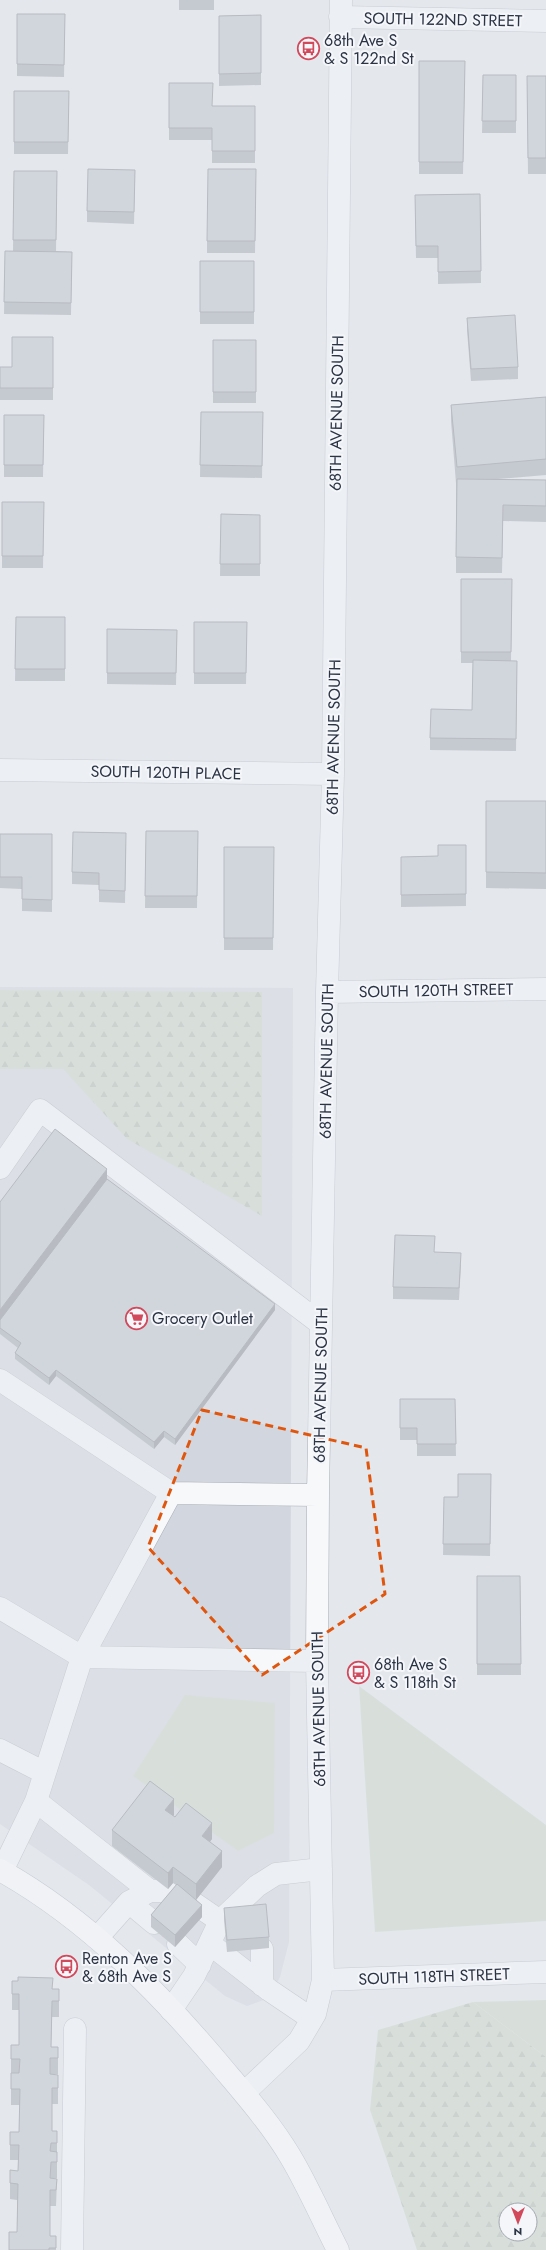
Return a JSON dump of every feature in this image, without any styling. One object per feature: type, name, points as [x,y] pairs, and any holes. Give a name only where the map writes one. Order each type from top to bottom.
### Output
[{"type":"main road","points":[[1,1870],[41,1894],[97,1938],[196,2035],[244,2093],[290,2156],[338,2250]]},
{"type":"street","name":"SOUTH 122ND STREET","points":[[340,8],[546,21]]},
{"type":"street","name":"68TH AVENUE SOUTH","points":[[244,2093],[299,2041],[315,2014],[323,1980],[317,1661],[318,1495],[327,992],[333,774],[340,8]]},
{"type":"street","name":"SOUTH 120TH PLACE","points":[[0,770],[333,774]]},
{"type":"street","name":"SOUTH 120TH STREET","points":[[327,992],[546,989]]},
{"type":"street","points":[[0,1168],[40,1110],[321,1324]]},
{"type":"street","points":[[0,1380],[171,1493],[318,1495]]},
{"type":"street","points":[[1,1870],[36,1801],[82,1657],[171,1493]]},
{"type":"street","points":[[0,1608],[82,1657],[317,1661]]},
{"type":"street","points":[[0,1750],[45,1773]]},
{"type":"street","points":[[36,1801],[150,1891]]},
{"type":"street","points":[[171,2010],[200,1965],[220,1921],[264,1882],[276,1874],[321,1869]]},
{"type":"street","points":[[262,1910],[264,1882]]},
{"type":"street","points":[[97,1938],[128,1902],[150,1891],[176,1891],[220,1921]]},
{"type":"street","points":[[128,1902],[154,1923]]},
{"type":"street","points":[[178,1944],[200,1965]]},
{"type":"street","points":[[210,1944],[262,1985],[312,2019]]},
{"type":"street","points":[[262,1949],[262,1985]]},
{"type":"street","name":"SOUTH 118TH STREET","points":[[323,1980],[546,1972]]},
{"type":"street","points":[[72,2250],[74,2029]]},
{"type":"highlighted area","points":[[202,1410],[366,1448],[385,1594],[262,1675],[148,1547]]},
{"type":"shaded area","points":[[0,987],[293,988],[289,1942],[280,1977],[269,1998],[247,2006],[225,1996],[89,1885],[0,1824]]},
{"type":"green space","points":[[0,990],[262,992],[262,1216],[127,1139],[63,1069],[0,1069]]},
{"type":"green space","points":[[359,1686],[546,1825],[546,1921],[375,1932]]},
{"type":"green space","points":[[185,1695],[275,1703],[274,1833],[238,1851],[133,1776]]},
{"type":"green space","points":[[546,2000],[546,2057],[473,2002]]},
{"type":"green space","points":[[473,2002],[546,2057],[546,2250],[417,2250],[370,2110],[378,2030]]},
{"type":"building","points":[[17,14],[65,14],[64,65],[17,64]]},
{"type":"building","points":[[261,15],[261,73],[219,74],[219,16]]},
{"type":"building","points":[[419,61],[465,61],[463,162],[419,162]]},
{"type":"building","points":[[483,75],[516,75],[516,121],[482,121]]},
{"type":"building","points":[[527,76],[546,76],[546,158],[528,158]]},
{"type":"building","points":[[169,83],[213,83],[212,106],[255,106],[255,151],[212,151],[212,128],[169,128]]},
{"type":"building","points":[[14,91],[69,91],[68,142],[14,142]]},
{"type":"building","points":[[88,169],[135,170],[134,212],[87,211]]},
{"type":"building","points":[[208,169],[256,169],[255,241],[207,241]]},
{"type":"building","points":[[14,171],[57,171],[56,240],[13,240]]},
{"type":"building","points":[[480,194],[481,271],[438,272],[438,246],[416,246],[415,195]]},
{"type":"building","points":[[5,251],[72,252],[71,303],[4,302]]},
{"type":"building","points":[[200,261],[254,261],[254,312],[200,312]]},
{"type":"building","points":[[515,315],[518,367],[471,369],[467,318]]},
{"type":"building","points":[[12,337],[53,337],[53,388],[0,388],[0,367],[12,367]]},
{"type":"building","points":[[213,340],[256,340],[256,392],[213,392]]},
{"type":"building","points":[[546,397],[546,459],[457,467],[451,405]]},
{"type":"building","points":[[201,412],[263,412],[262,466],[200,465]]},
{"type":"building","points":[[4,415],[44,415],[43,465],[4,465]]},
{"type":"building","points":[[457,479],[546,480],[546,506],[503,505],[502,558],[456,557]]},
{"type":"building","points":[[2,502],[44,502],[43,556],[2,556]]},
{"type":"building","points":[[221,514],[260,515],[260,564],[220,564]]},
{"type":"building","points":[[461,579],[512,579],[511,652],[461,652]]},
{"type":"building","points":[[16,617],[65,617],[65,669],[15,669]]},
{"type":"building","points":[[194,622],[247,622],[246,673],[194,673]]},
{"type":"building","points":[[107,629],[177,630],[176,673],[107,673]]},
{"type":"building","points":[[473,660],[517,661],[516,739],[430,738],[431,709],[472,710]]},
{"type":"building","points":[[486,801],[546,801],[546,873],[486,872]]},
{"type":"building","points":[[146,831],[198,831],[197,896],[145,896]]},
{"type":"building","points":[[73,832],[126,833],[125,891],[99,890],[99,873],[72,872]]},
{"type":"building","points":[[0,834],[52,834],[52,900],[22,899],[22,877],[0,877]]},
{"type":"building","points":[[438,845],[466,845],[466,894],[401,895],[401,857],[438,856]]},
{"type":"building","points":[[224,847],[274,847],[273,938],[224,938]]},
{"type":"building","points":[[55,1129],[107,1169],[0,1310],[0,1202]]},
{"type":"building","name":"Grocery Outlet","points":[[107,1179],[275,1304],[175,1439],[164,1431],[154,1442],[56,1370],[49,1378],[15,1353],[21,1343],[0,1328],[0,1320]]},
{"type":"building","points":[[395,1235],[435,1236],[434,1252],[461,1253],[459,1288],[393,1287]]},
{"type":"building","points":[[400,1399],[455,1399],[456,1444],[417,1444],[417,1428],[400,1428]]},
{"type":"building","points":[[458,1474],[491,1474],[490,1544],[443,1544],[444,1497],[458,1497]]},
{"type":"building","points":[[477,1576],[520,1576],[521,1664],[477,1664]]},
{"type":"building","points":[[150,1781],[174,1799],[165,1810],[175,1817],[186,1803],[212,1823],[202,1836],[222,1851],[196,1884],[173,1867],[168,1873],[112,1830]]},
{"type":"building","points":[[177,1884],[202,1905],[175,1935],[151,1915]]},
{"type":"building","points":[[266,1904],[269,1937],[227,1940],[224,1908]]},
{"type":"building","points":[[18,1977],[53,1978],[52,1989],[59,1989],[59,2001],[52,2001],[51,2047],[58,2047],[58,2058],[50,2058],[50,2074],[58,2075],[58,2088],[52,2088],[52,2131],[57,2131],[57,2143],[51,2143],[50,2151],[57,2152],[57,2162],[51,2162],[50,2178],[57,2179],[56,2190],[50,2190],[50,2236],[56,2236],[56,2248],[49,2248],[49,2250],[9,2250],[9,2232],[17,2232],[18,2184],[10,2183],[10,2170],[18,2171],[19,2145],[10,2145],[10,2132],[19,2132],[20,2089],[11,2089],[11,2073],[19,2073],[20,2059],[11,2059],[11,2045],[19,2045],[19,1994],[12,1994],[12,1981],[18,1981]]},
{"type":"place","name":"68th Ave S & S 122nd St","points":[[309,49]]},
{"type":"place","name":"Grocery Outlet","points":[[137,1318]]},
{"type":"place","name":"68th Ave S & S 118th St","points":[[359,1673]]},
{"type":"place","name":"Renton Ave S & 68th Ave S","points":[[66,1967]]}]
